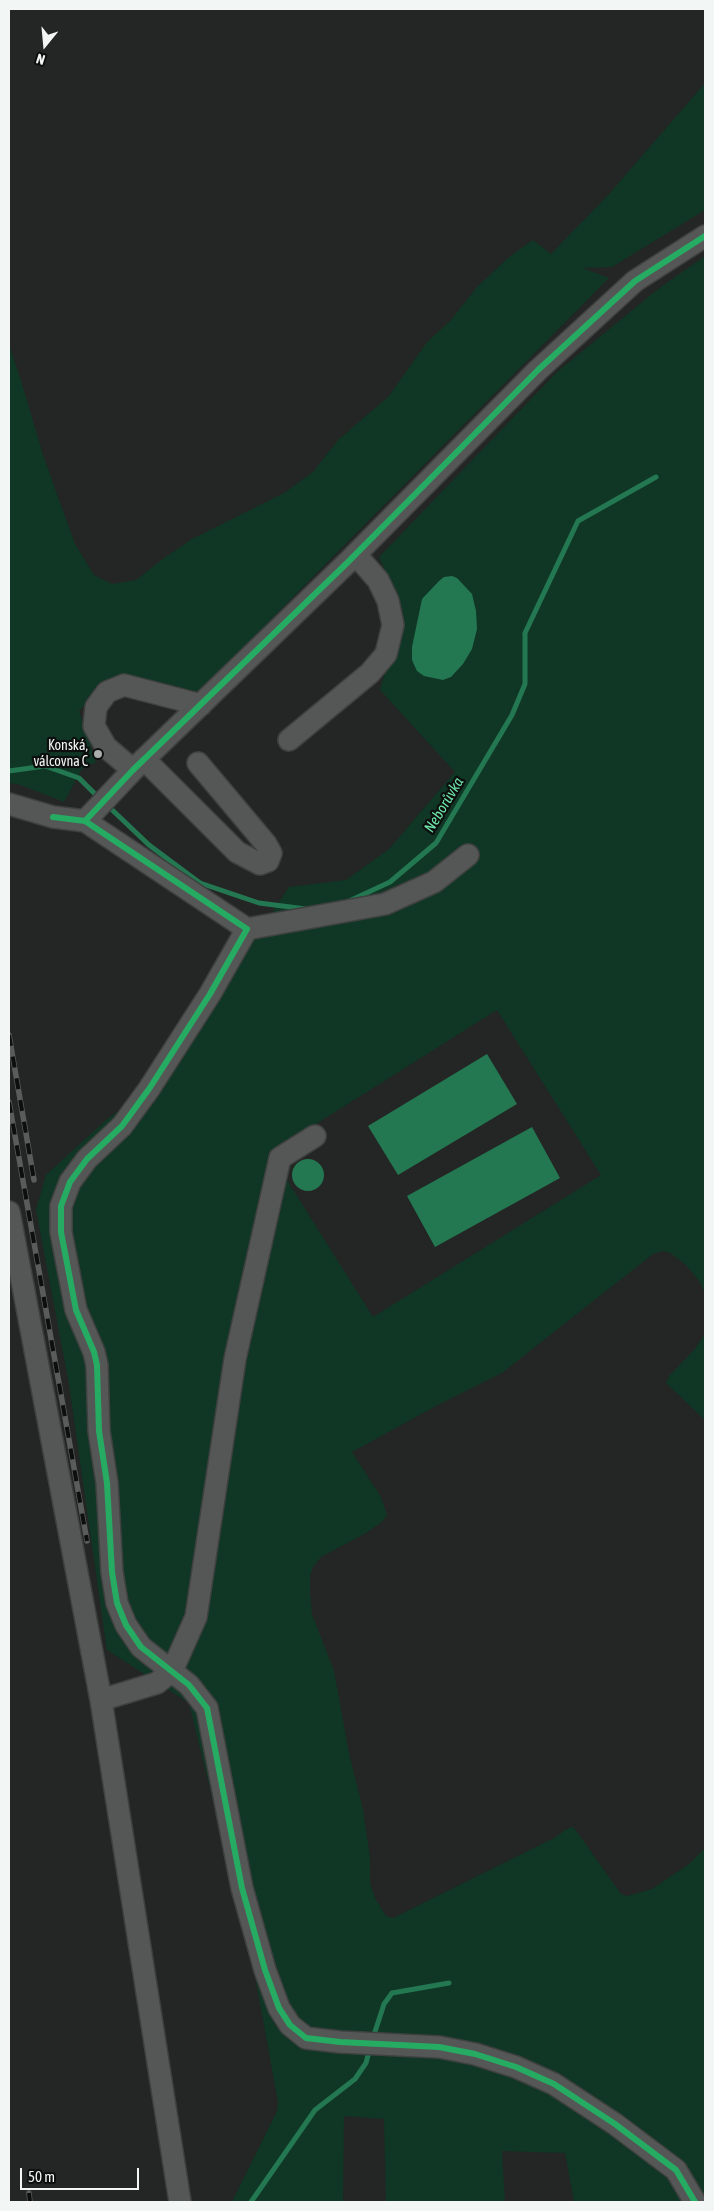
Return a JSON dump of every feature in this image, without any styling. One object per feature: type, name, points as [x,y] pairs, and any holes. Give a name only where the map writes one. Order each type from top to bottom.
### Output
[{"type":"street","points":[[87,818],[116,786],[356,555],[545,363],[635,282],[705,236]]},
{"type":"street","points":[[289,740],[370,673],[386,654],[394,625],[388,602],[378,580],[356,555]]},
{"type":"street","points":[[198,762],[266,844],[270,853],[268,861],[260,864],[238,852],[139,765],[106,747],[94,726],[96,707],[107,692],[124,685],[201,704]]},
{"type":"street","points":[[9,804],[53,817],[87,818],[247,929],[385,904],[434,882],[468,855]]},
{"type":"street","points":[[247,929],[210,994],[149,1089],[122,1126],[87,1159],[70,1182],[61,1206],[61,1232],[76,1310],[94,1352],[97,1365],[99,1431],[107,1483],[112,1572],[117,1603],[126,1625],[141,1647],[189,1685],[207,1708],[242,1888],[265,1970],[279,2008],[290,2025],[306,2038],[340,2042],[439,2047],[475,2054],[516,2067],[554,2084],[623,2130],[676,2170],[695,2202]]},
{"type":"street","points":[[101,1700],[157,1683],[172,1671],[196,1617],[235,1359],[280,1158],[315,1136]]},
{"type":"street","points":[[9,1212],[101,1700],[180,2202]]},
{"type":"shaded area","points":[[705,83],[705,210],[612,267],[583,268],[609,278],[199,692],[111,678],[79,711],[96,762],[82,769],[64,802],[18,784],[9,783],[9,344],[43,455],[75,544],[94,575],[112,584],[136,580],[192,539],[284,493],[313,472],[338,440],[389,396],[427,342],[451,320],[476,288],[509,257],[533,240],[551,254],[609,194]]},
{"type":"shaded area","points":[[705,256],[705,1294],[700,1282],[685,1264],[670,1253],[663,1251],[653,1254],[502,1373],[436,1406],[352,1452],[381,1497],[387,1515],[382,1522],[366,1533],[321,1557],[313,1567],[310,1576],[310,1592],[312,1614],[334,1671],[349,1753],[363,1809],[370,1858],[370,1882],[375,1898],[386,1916],[393,1918],[554,1838],[568,1828],[573,1827],[621,1894],[627,1896],[652,1889],[689,1864],[705,1848],[705,2202],[574,2202],[565,2153],[502,2151],[505,2202],[386,2202],[384,2119],[344,2116],[343,2202],[232,2202],[277,2111],[278,2102],[252,1960],[189,1703],[107,1650],[69,1384],[36,1210],[46,1175],[106,1120],[164,1077],[289,887],[346,880],[389,849],[455,772],[380,690],[403,611],[379,557],[557,372],[658,289]],"holes":[[[416,632],[463,664],[451,677],[443,680],[412,660]],[[497,1010],[601,1175],[373,1317],[270,1153]]]},
{"type":"shaded area","points":[[452,576],[457,578],[472,594],[476,611],[477,629],[472,649],[463,664],[451,677],[443,680],[424,676],[417,671],[412,660],[412,647],[422,599],[444,577]]},
{"type":"shaded area","points":[[487,1054],[517,1104],[398,1175],[368,1126]]},
{"type":"shaded area","points":[[532,1127],[560,1178],[435,1247],[407,1196]]},
{"type":"shaded area","points":[[308,1159],[314,1160],[319,1164],[323,1169],[323,1181],[319,1186],[314,1190],[308,1191],[302,1190],[297,1186],[293,1181],[292,1175],[293,1169],[297,1164],[302,1160]]},
{"type":"shaded area","points":[[705,1334],[705,1420],[666,1383],[669,1376],[694,1350]]},
{"type":"waterway","name":"Neborůvka","points":[[347,902],[390,882],[436,843],[512,715],[525,684],[525,633],[578,521],[656,477]]},
{"type":"waterway","name":"Neborůvka","points":[[9,771],[45,766],[79,778],[99,798]]},
{"type":"waterway","name":"Neborůvka","points":[[107,805],[149,845],[200,883],[259,903],[306,909]]},
{"type":"waterway","points":[[373,2038],[384,2004],[392,1993],[449,1983]]},
{"type":"waterway","points":[[251,2202],[315,2110],[355,2079],[366,2063],[370,2048]]},
{"type":"railway","points":[[9,1035],[34,1180]]},
{"type":"railway","points":[[9,1102],[87,1541]]},
{"type":"railway","points":[[29,2193],[30,2202]]},
{"type":"cycle path","points":[[53,817],[85,821],[133,770],[347,563],[538,370],[635,281],[705,236]]},
{"type":"cycle path","points":[[85,821],[247,929],[210,994],[149,1089],[122,1126],[87,1159],[70,1182],[61,1206],[61,1232],[76,1310],[94,1352],[97,1365],[99,1431],[107,1483],[112,1572],[117,1603],[126,1625],[141,1647],[189,1685],[207,1708],[242,1888],[265,1970],[279,2008],[290,2025],[306,2038],[340,2042],[439,2047],[475,2054],[516,2067],[554,2084],[615,2124],[676,2170],[695,2202]]},
{"type":"place","name":"Konská, válcovna C","points":[[98,754]]}]
